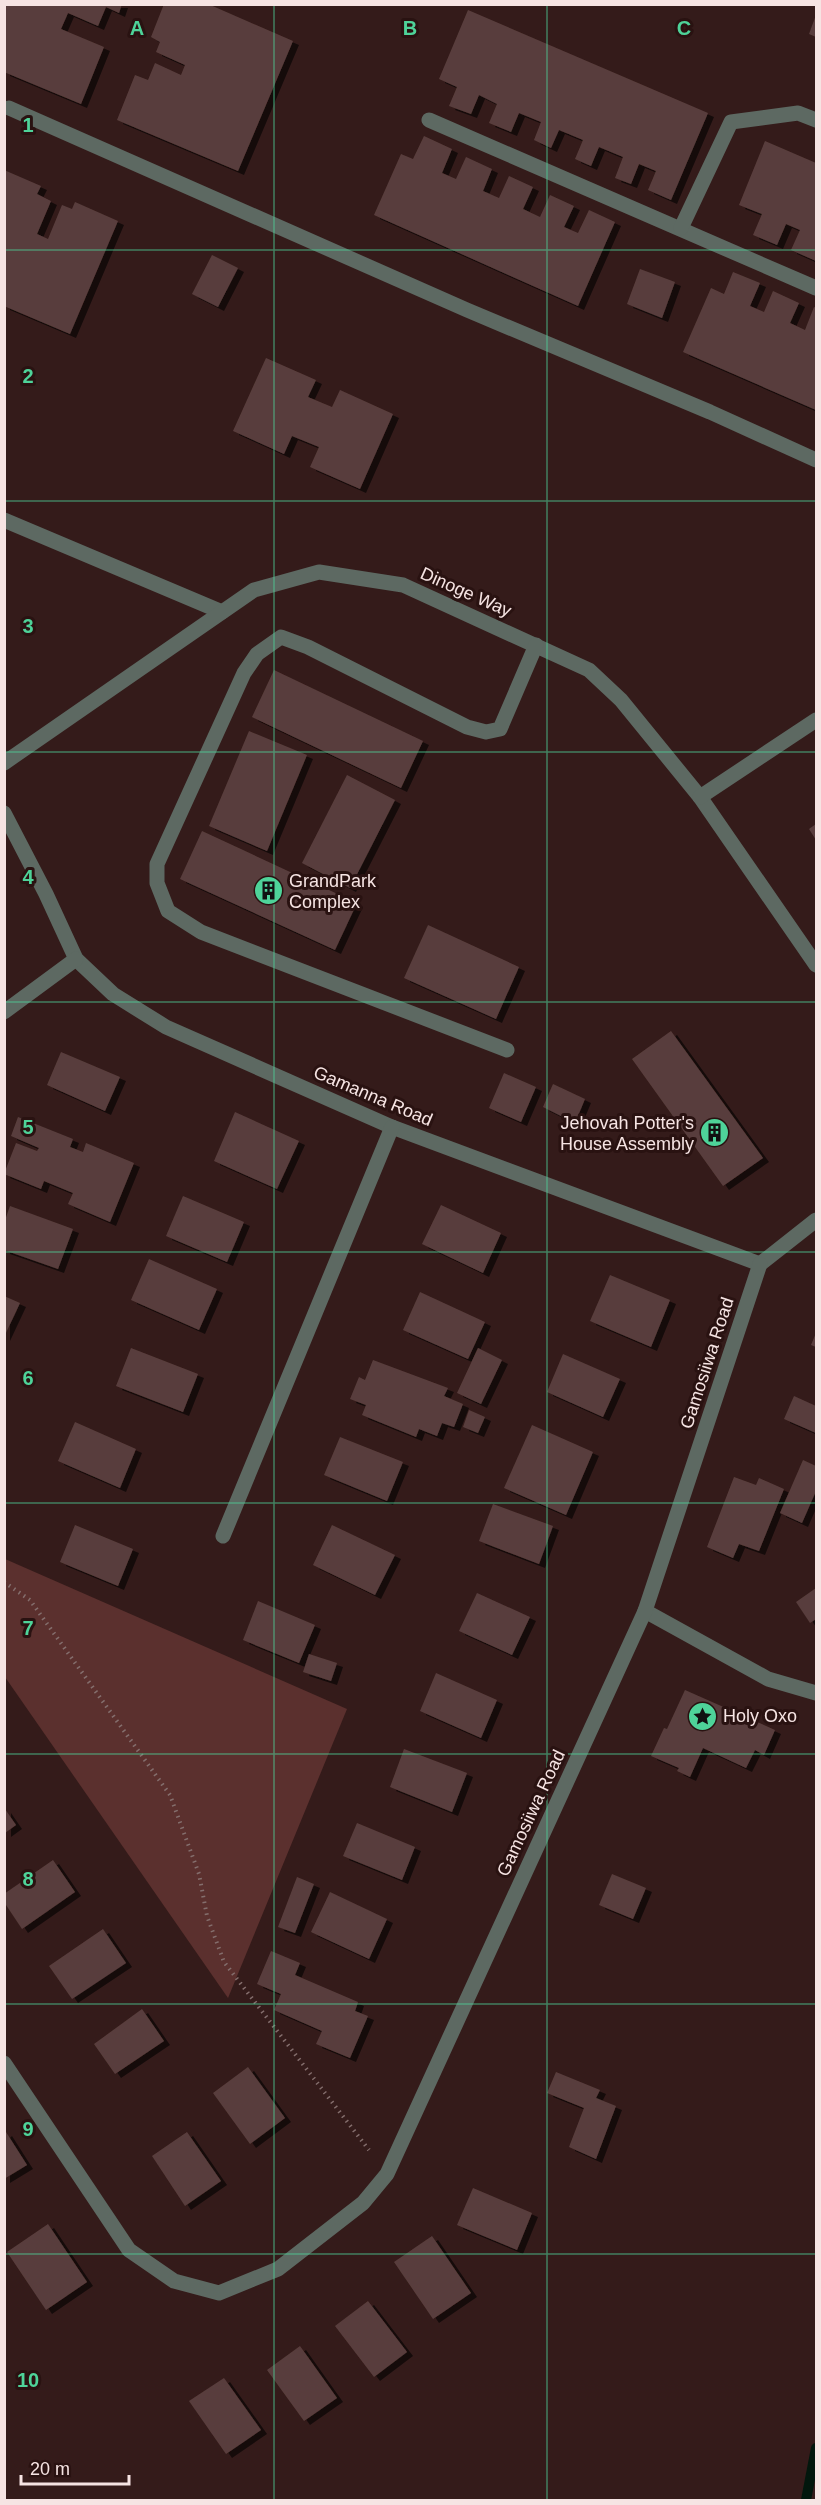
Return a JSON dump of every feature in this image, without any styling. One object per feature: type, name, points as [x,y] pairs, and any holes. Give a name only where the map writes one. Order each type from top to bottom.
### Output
[{"type":"street","points":[[9,108],[467,310],[710,412],[816,460]]},
{"type":"street","points":[[681,228],[731,122],[798,113],[816,120]]},
{"type":"street","points":[[429,120],[816,288]]},
{"type":"street","points":[[4,520],[222,612]]},
{"type":"street","name":"Dinoge Way","points":[[4,763],[254,590],[319,572],[403,585],[589,670],[621,700],[700,797],[816,964]]},
{"type":"street","points":[[507,1050],[201,932],[168,911],[157,883],[157,864],[244,673],[257,654],[280,638],[308,647],[467,727],[486,732],[500,729],[536,645]]},
{"type":"street","points":[[700,797],[816,720]]},
{"type":"street","name":"Gamanna Road","points":[[4,813],[46,894],[76,960],[113,994],[166,1027],[392,1127],[760,1264]]},
{"type":"street","points":[[4,1012],[76,960]]},
{"type":"street","points":[[223,1536],[392,1127]]},
{"type":"street","points":[[760,1264],[816,1220]]},
{"type":"street","name":"Gamosiiwa Road","points":[[4,2063],[129,2250],[174,2281],[219,2293],[278,2269],[363,2203],[387,2174],[645,1611],[760,1264]]},
{"type":"street","points":[[645,1611],[768,1680],[816,1693]]},
{"type":"path","points":[[4,1582],[30,1600],[170,1795],[199,1874],[207,1916],[224,1962],[387,2174]]},
{"type":"shaded area","points":[[5,1559],[347,1709],[228,1998],[5,1677]]},
{"type":"building","points":[[4,4],[122,4],[119,13],[106,7],[98,26],[68,13],[61,29],[104,47],[81,104],[4,72]]},
{"type":"building","points":[[164,4],[208,4],[293,41],[238,171],[117,120],[135,75],[148,80],[155,63],[181,75],[185,65],[156,52],[160,42],[151,37]]},
{"type":"building","points":[[468,10],[708,113],[671,200],[648,190],[656,171],[639,164],[631,184],[615,178],[623,157],[599,147],[591,166],[575,159],[583,140],[559,130],[551,148],[534,140],[541,122],[519,113],[511,132],[489,123],[497,104],[479,95],[471,114],[449,106],[457,87],[439,79]]},
{"type":"building","points":[[816,15],[816,37],[809,34]]},
{"type":"building","points":[[424,136],[452,149],[442,173],[456,179],[466,157],[492,169],[483,191],[499,198],[509,176],[533,187],[523,209],[540,217],[550,195],[574,206],[564,227],[578,233],[589,210],[615,222],[578,306],[374,215],[401,154],[413,159]]},
{"type":"building","points":[[765,141],[816,163],[816,261],[791,250],[800,230],[786,224],[777,245],[753,235],[762,214],[739,205]]},
{"type":"building","points":[[4,170],[41,186],[37,194],[51,201],[37,234],[48,239],[62,205],[72,209],[75,202],[118,221],[70,334],[4,306]]},
{"type":"building","points":[[212,255],[238,268],[218,307],[192,294]]},
{"type":"building","points":[[640,269],[675,282],[662,318],[627,304]]},
{"type":"building","points":[[733,272],[760,283],[750,306],[764,312],[773,291],[799,303],[790,323],[805,330],[814,307],[816,308],[816,410],[683,352],[711,288],[724,294]]},
{"type":"building","points":[[266,358],[316,380],[308,397],[332,407],[340,390],[393,414],[360,489],[310,467],[319,447],[292,436],[284,454],[233,431]]},
{"type":"building","points":[[274,670],[423,741],[401,788],[252,717]]},
{"type":"building","points":[[249,731],[307,755],[267,851],[209,826]]},
{"type":"building","points":[[347,775],[395,800],[350,888],[302,863]]},
{"type":"building","points":[[816,824],[816,840],[809,829]]},
{"type":"building","name":"GrandPark Complex","points":[[202,831],[357,903],[335,950],[180,879]]},
{"type":"building","points":[[428,925],[519,967],[496,1019],[404,978]]},
{"type":"building","name":"Jehovah Potter's House Assembly","points":[[671,1031],[763,1158],[723,1186],[632,1059]]},
{"type":"building","points":[[61,1052],[120,1077],[105,1111],[47,1085]]},
{"type":"building","points":[[504,1073],[536,1087],[521,1122],[489,1108]]},
{"type":"building","points":[[553,1084],[585,1099],[575,1123],[543,1107]]},
{"type":"building","points":[[235,1112],[299,1141],[277,1189],[214,1161]]},
{"type":"building","points":[[18,1117],[73,1139],[70,1147],[83,1152],[86,1143],[134,1163],[110,1222],[68,1204],[73,1193],[44,1181],[41,1189],[4,1174],[16,1143],[37,1151],[39,1148],[11,1136]]},
{"type":"building","points":[[183,1196],[244,1222],[227,1262],[166,1236]]},
{"type":"building","points":[[441,1205],[501,1233],[483,1273],[422,1244]]},
{"type":"building","points":[[10,1206],[73,1229],[58,1269],[4,1250],[4,1223]]},
{"type":"building","points":[[149,1259],[217,1289],[199,1330],[131,1300]]},
{"type":"building","points":[[610,1275],[670,1300],[651,1347],[590,1321]]},
{"type":"building","points":[[420,1292],[485,1322],[468,1359],[403,1330]]},
{"type":"building","points":[[4,1296],[20,1303],[4,1337]]},
{"type":"building","points":[[816,1333],[816,1347],[811,1345]]},
{"type":"building","points":[[131,1348],[198,1374],[183,1412],[116,1386]]},
{"type":"building","points":[[478,1348],[502,1360],[481,1404],[457,1393]]},
{"type":"building","points":[[563,1354],[620,1379],[603,1417],[547,1392]]},
{"type":"building","points":[[373,1360],[448,1388],[444,1396],[463,1404],[454,1427],[442,1423],[437,1436],[419,1429],[416,1437],[362,1415],[366,1405],[350,1399],[359,1377],[365,1380]]},
{"type":"building","points":[[794,1396],[816,1406],[816,1433],[784,1419]]},
{"type":"building","points":[[469,1410],[485,1417],[478,1433],[463,1427]]},
{"type":"building","points":[[75,1422],[136,1449],[120,1488],[58,1461]]},
{"type":"building","points":[[532,1425],[593,1452],[566,1515],[504,1488]]},
{"type":"building","points":[[340,1437],[403,1462],[387,1501],[324,1475]]},
{"type":"building","points":[[803,1460],[816,1466],[816,1491],[802,1523],[780,1513]]},
{"type":"building","points":[[734,1477],[756,1485],[759,1478],[784,1489],[759,1551],[739,1544],[733,1558],[707,1547]]},
{"type":"building","points":[[493,1504],[553,1526],[539,1564],[479,1541]]},
{"type":"building","points":[[75,1525],[133,1549],[118,1586],[60,1562]]},
{"type":"building","points":[[332,1525],[395,1555],[375,1595],[313,1565]]},
{"type":"building","points":[[816,1588],[816,1619],[810,1623],[796,1602]]},
{"type":"building","points":[[477,1593],[530,1617],[512,1655],[459,1631]]},
{"type":"building","points":[[258,1601],[315,1625],[299,1663],[243,1640]]},
{"type":"building","points":[[309,1654],[337,1663],[331,1681],[303,1672]]},
{"type":"building","points":[[436,1673],[497,1700],[481,1738],[420,1711]]},
{"type":"building","points":[[685,1690],[775,1730],[764,1755],[755,1750],[746,1768],[703,1748],[690,1777],[677,1771],[679,1768],[651,1756],[664,1728],[667,1729]]},
{"type":"building","points":[[404,1749],[467,1773],[452,1812],[390,1787]]},
{"type":"building","points":[[5,1809],[16,1825],[5,1833]]},
{"type":"building","points":[[357,1823],[415,1847],[402,1880],[343,1856]]},
{"type":"building","points":[[53,1860],[75,1892],[22,1929],[4,1902],[4,1894]]},
{"type":"building","points":[[612,1874],[646,1888],[633,1919],[599,1905]]},
{"type":"building","points":[[297,1877],[314,1884],[295,1933],[278,1927]]},
{"type":"building","points":[[330,1892],[387,1919],[369,1959],[311,1932]]},
{"type":"building","points":[[103,1929],[126,1963],[72,1999],[49,1966]]},
{"type":"building","points":[[271,1951],[300,1963],[295,1975],[358,2002],[355,2011],[368,2016],[350,2058],[316,2044],[322,2031],[274,2010],[281,1994],[257,1984]]},
{"type":"building","points":[[142,2009],[164,2041],[115,2074],[94,2044]]},
{"type":"building","points":[[248,2067],[285,2118],[250,2144],[213,2093]]},
{"type":"building","points":[[556,2072],[600,2090],[596,2098],[616,2106],[596,2159],[569,2147],[584,2108],[547,2093]]},
{"type":"building","points":[[6,2132],[27,2165],[4,2179],[4,2134]]},
{"type":"building","points":[[187,2132],[221,2181],[185,2206],[152,2156]]},
{"type":"building","points":[[473,2188],[532,2213],[517,2250],[457,2225]]},
{"type":"building","points":[[48,2224],[87,2282],[46,2310],[7,2252]]},
{"type":"building","points":[[432,2236],[471,2293],[433,2319],[394,2262]]},
{"type":"building","points":[[368,2301],[407,2352],[374,2377],[335,2326]]},
{"type":"building","points":[[300,2346],[337,2398],[304,2421],[267,2370]]},
{"type":"building","points":[[224,2378],[261,2430],[226,2454],[189,2401]]},
{"type":"waterway","points":[[806,2500],[816,2448]]},
{"type":"place","name":"GrandPark Complex","points":[[268,891]]},
{"type":"place","name":"Jehovah Potter's House Assembly","points":[[715,1133]]},
{"type":"place","name":"Holy Oxo","points":[[702,1716]]}]
